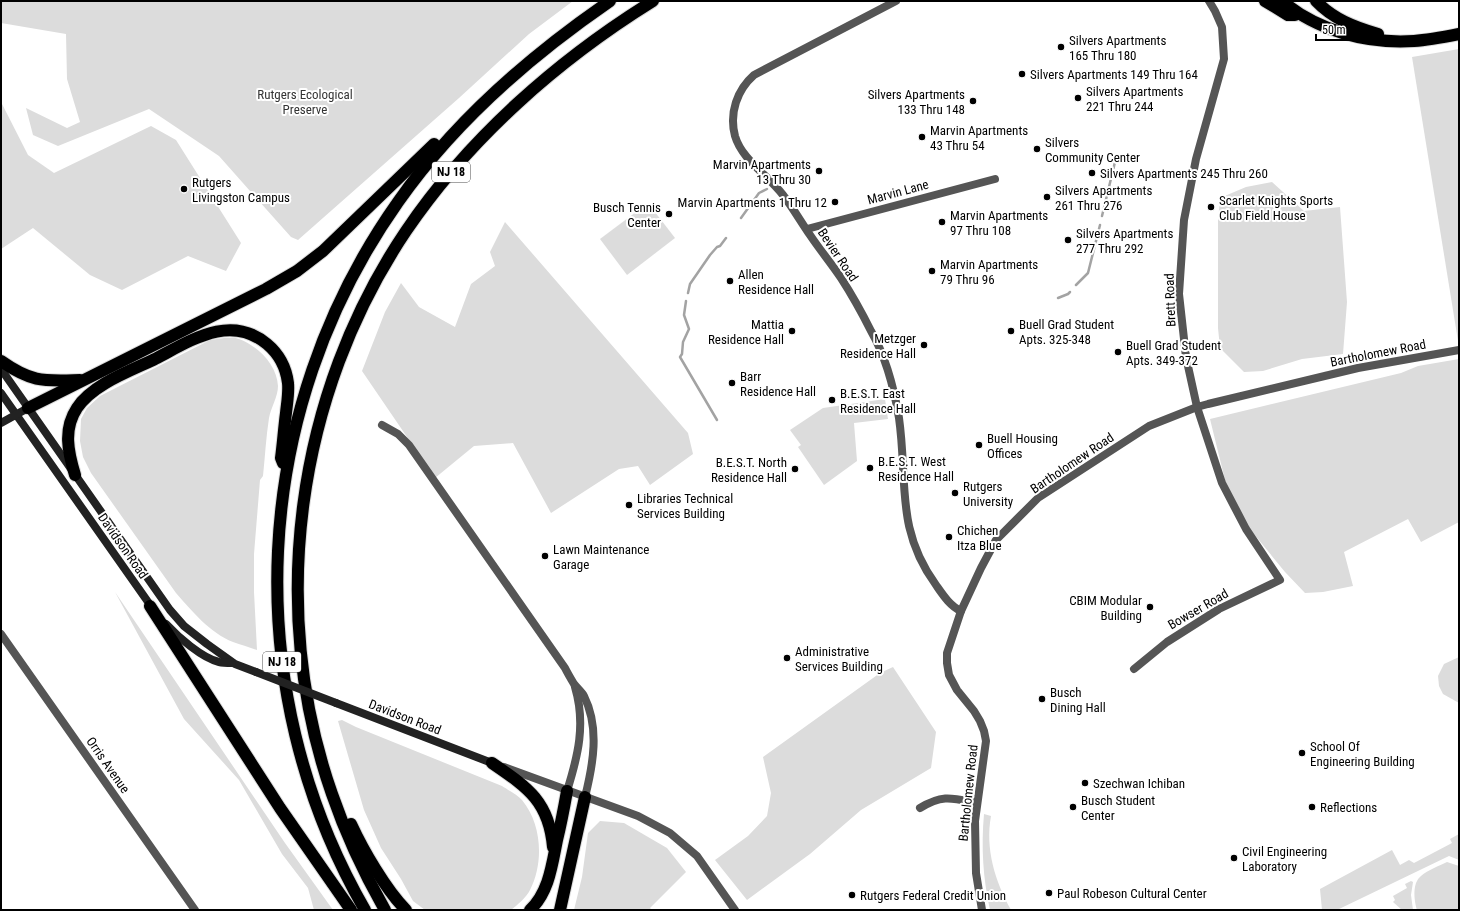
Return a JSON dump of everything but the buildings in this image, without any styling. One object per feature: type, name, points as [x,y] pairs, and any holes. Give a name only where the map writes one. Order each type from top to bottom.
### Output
[{"type":"highway","name":"NJ 18","points":[[365,910],[338,862],[312,795],[296,744],[284,680],[278,622],[276,572],[280,518],[286,472],[297,418],[309,376],[334,314],[373,239],[399,200],[432,157],[472,114],[507,81],[554,41],[610,1]]},
{"type":"highway","name":"NJ 18","points":[[385,910],[369,881],[348,836],[332,795],[313,729],[306,687],[299,627],[298,581],[301,524],[309,470],[319,424],[329,389],[354,324],[374,284],[406,231],[433,194],[462,159],[551,74],[606,32],[653,1]]},
{"type":"highway","points":[[1264,1],[1288,15],[1302,15]]},
{"type":"highway","points":[[1282,1],[1302,15],[1329,28],[1349,35],[1375,40],[1399,42],[1459,34]]},
{"type":"highway","points":[[1316,1],[1323,8],[1343,22],[1361,29],[1387,36],[1399,42]]},
{"type":"highway","points":[[28,408],[266,289],[297,271],[329,246],[446,131],[472,114]]},
{"type":"highway","points":[[75,475],[69,457],[68,430],[74,413],[86,397],[102,385],[201,336],[213,332],[228,330],[239,331],[258,338],[273,350],[283,365],[287,377],[288,392],[281,458],[286,472]]},
{"type":"highway","points":[[1,361],[16,371],[34,379],[44,381],[85,380]]},
{"type":"highway","points":[[150,606],[280,808],[351,910]]},
{"type":"highway","points":[[320,755],[354,831],[386,884],[406,910]]},
{"type":"highway","points":[[492,763],[530,792],[542,806],[548,820],[552,836],[554,857]]},
{"type":"highway","points":[[530,910],[544,891],[550,875],[568,791]]},
{"type":"highway","points":[[560,910],[585,797]]},
{"type":"main road","name":"Davidson Road","points":[[1,369],[170,610],[184,626],[235,664]]},
{"type":"main road","name":"Davidson Road","points":[[1,393],[150,606],[176,634],[218,662],[235,664],[492,763]]},
{"type":"main road","points":[[1,423],[28,408]]},
{"type":"street","name":"Bevier Road","points":[[896,1],[758,72],[746,83],[738,95],[734,108],[733,122],[738,144],[750,160],[783,194],[841,279],[880,348],[889,375],[898,416],[904,497],[910,533],[918,554],[930,577],[953,607],[961,611]]},
{"type":"street","name":"Brett Road","points":[[1209,1],[1222,27],[1224,59],[1188,191],[1184,220],[1179,294],[1182,329],[1186,357],[1197,407],[1222,483],[1246,529],[1280,580]]},
{"type":"street","name":"Marvin Lane","points":[[807,229],[995,179]]},
{"type":"street","name":"Bartholomew Road","points":[[982,910],[976,873],[975,821],[986,741],[984,731],[974,711],[953,683],[949,675],[947,663],[949,645],[961,611],[996,540],[1038,498],[1149,426],[1197,407],[1358,368],[1459,350]]},
{"type":"street","points":[[382,425],[398,434],[409,445],[583,695],[587,704],[591,722],[594,749],[585,797]]},
{"type":"street","name":"Bowser Road","points":[[1134,669],[1167,642],[1218,609],[1280,580]]},
{"type":"street","name":"Orris Avenue","points":[[1,634],[194,910]]},
{"type":"street","points":[[568,791],[580,740],[580,709],[574,684]]},
{"type":"street","name":"Davidson Road","points":[[492,763],[638,816],[670,833],[697,856],[734,910]]},
{"type":"street","points":[[920,808],[939,799],[949,798],[977,803]]},
{"type":"green space","name":"Rutgers Ecological Preserve","points":[[1,1],[573,1],[529,34],[298,240],[291,237],[219,156],[149,109],[58,146],[33,135],[26,108],[67,128],[80,122],[67,79],[66,34],[1,23]]},
{"type":"green space","points":[[1459,49],[1459,347],[1412,57]]},
{"type":"green space","points":[[1,102],[28,155],[54,173],[151,126],[176,140],[241,243],[226,271],[188,256],[122,290],[90,275],[33,228],[1,249]]},
{"type":"green space","points":[[1272,182],[1304,211],[1340,207],[1347,302],[1343,354],[1302,359],[1263,371],[1244,372],[1220,348],[1218,328],[1218,221],[1220,198],[1246,187]]},
{"type":"green space","points":[[648,203],[675,238],[627,275],[600,239]]},
{"type":"green space","points":[[505,222],[688,433],[693,454],[650,485],[638,466],[619,469],[551,513],[513,443],[474,446],[435,478],[362,371],[385,312],[401,283],[419,307],[455,327],[471,284],[495,266],[490,252]]},
{"type":"green space","points":[[237,338],[253,346],[259,351],[274,371],[278,386],[277,394],[269,418],[263,476],[260,480],[254,554],[257,650],[233,642],[217,633],[202,621],[176,593],[91,473],[83,457],[80,441],[81,419],[87,408],[100,396],[210,340]]},
{"type":"green space","points":[[1459,359],[1459,522],[1421,542],[1408,519],[1344,552],[1353,586],[1323,592],[1305,593],[1285,572],[1249,528],[1226,484],[1210,419],[1401,373],[1418,366]]},
{"type":"green space","points":[[885,399],[888,419],[854,423],[857,461],[824,485],[798,447],[801,445],[790,430],[823,408]]},
{"type":"green space","points":[[115,592],[285,843],[333,910],[314,910],[308,888],[282,854],[239,780],[184,719]]},
{"type":"green space","points":[[1459,657],[1459,703],[1443,694],[1439,686],[1438,676],[1444,664]]},
{"type":"green space","points":[[893,667],[936,732],[931,768],[861,810],[810,854],[747,900],[715,860],[748,836],[767,816],[771,793],[763,757],[880,673]]},
{"type":"green space","points":[[342,720],[502,786],[522,800],[534,820],[539,844],[539,856],[530,890],[521,901],[511,910],[425,910],[413,901],[381,848],[364,810],[338,721]]},
{"type":"green space","points":[[984,814],[991,816],[989,828],[990,853],[1000,888],[1011,910],[990,910],[983,863]]},
{"type":"green space","points":[[600,821],[624,823],[667,848],[686,872],[650,908],[652,910],[574,910],[582,877],[588,833]]},
{"type":"green space","points":[[1459,834],[1459,860],[1449,856],[1337,910],[1322,910],[1320,889],[1392,850],[1400,865],[1409,860],[1414,863],[1452,843],[1450,839]]},
{"type":"green space","points":[[1447,862],[1459,866],[1459,910],[1417,910],[1414,892],[1418,879],[1427,872]]},
{"type":"green space","points":[[1411,881],[1413,882],[1411,895],[1413,910],[1402,910],[1393,902],[1395,900],[1393,896],[1407,888],[1405,884]]},
{"type":"waterway","points":[[1102,216],[1115,162]]},
{"type":"waterway","points":[[741,218],[759,193],[767,189]]},
{"type":"waterway","points":[[1076,285],[1088,273],[1100,225]]},
{"type":"waterway","points":[[688,293],[690,284],[710,255],[726,238]]},
{"type":"waterway","points":[[1058,298],[1070,292]]},
{"type":"waterway","points":[[686,301],[684,315],[689,329],[683,342],[682,354],[680,357],[717,420]]},
{"type":"place","name":"Silvers Apartments 165 Thru 180","points":[[1061,47]]},
{"type":"place","name":"Silvers Apartments 149 Thru 164","points":[[1022,74]]},
{"type":"place","name":"Silvers Apartments 221 Thru 244","points":[[1078,98]]},
{"type":"place","name":"Silvers Apartments 133 Thru 148","points":[[973,101]]},
{"type":"place","name":"Marvin Apartments 43 Thru 54","points":[[922,137]]},
{"type":"place","name":"Silvers Community Center","points":[[1037,149]]},
{"type":"place","name":"Marvin Apartments 13 Thru 30","points":[[819,171]]},
{"type":"place","name":"Silvers Apartments 245 Thru 260","points":[[1092,173]]},
{"type":"place","name":"Rutgers Livingston Campus","points":[[184,189]]},
{"type":"place","name":"Silvers Apartments 261 Thru 276","points":[[1047,197]]},
{"type":"place","name":"Marvin Apartments 1 Thru 12","points":[[835,202]]},
{"type":"place","name":"Scarlet Knights Sports Club Field House","points":[[1211,207]]},
{"type":"place","name":"Busch Tennis Center","points":[[669,214]]},
{"type":"place","name":"Marvin Apartments 97 Thru 108","points":[[942,222]]},
{"type":"place","name":"Silvers Apartments 277 Thru 292","points":[[1068,240]]},
{"type":"place","name":"Marvin Apartments 79 Thru 96","points":[[932,271]]},
{"type":"place","name":"Allen Residence Hall","points":[[730,281]]},
{"type":"place","name":"Mattia Residence Hall","points":[[792,331]]},
{"type":"place","name":"Buell Grad Student Apts. 325-348","points":[[1011,331]]},
{"type":"place","name":"Metzger Residence Hall","points":[[924,345]]},
{"type":"place","name":"Buell Grad Student Apts. 349-372","points":[[1118,352]]},
{"type":"place","name":"Barr Residence Hall","points":[[732,383]]},
{"type":"place","name":"B.E.S.T. East Residence Hall","points":[[832,400]]},
{"type":"place","name":"Buell Housing Offices","points":[[979,445]]},
{"type":"place","name":"B.E.S.T. West Residence Hall","points":[[870,468]]},
{"type":"place","name":"B.E.S.T. North Residence Hall","points":[[795,469]]},
{"type":"place","name":"Rutgers University","points":[[955,493]]},
{"type":"place","name":"Libraries Technical Services Building","points":[[629,505]]},
{"type":"place","name":"Chichen Itza Blue","points":[[949,537]]},
{"type":"place","name":"Lawn Maintenance Garage","points":[[545,556]]},
{"type":"place","name":"CBIM Modular Building","points":[[1150,607]]},
{"type":"place","name":"Administrative Services Building","points":[[787,658]]},
{"type":"place","name":"Busch Dining Hall","points":[[1042,699]]},
{"type":"place","name":"School Of Engineering Building","points":[[1302,753]]},
{"type":"place","name":"Szechwan Ichiban","points":[[1085,783]]},
{"type":"place","name":"Busch Student Center","points":[[1073,807]]},
{"type":"place","name":"Reflections","points":[[1312,807]]},
{"type":"place","name":"Civil Engineering Laboratory","points":[[1234,858]]},
{"type":"place","name":"Paul Robeson Cultural Center","points":[[1049,893]]},
{"type":"place","name":"Rutgers Federal Credit Union","points":[[852,895]]}]
